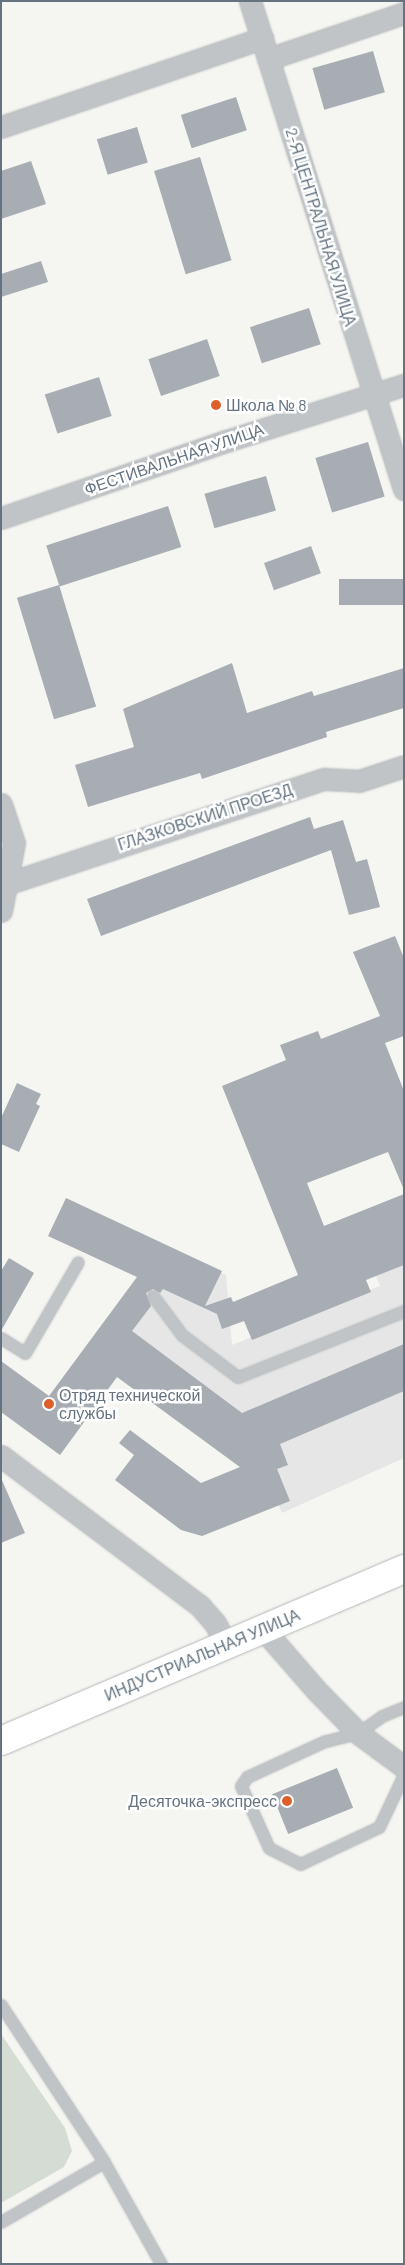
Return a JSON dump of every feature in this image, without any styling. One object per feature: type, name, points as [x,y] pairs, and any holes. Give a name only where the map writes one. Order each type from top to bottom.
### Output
[{"type":"highway","name":"ИНДУСТРИАЛЬНАЯ УЛИЦА","points":[[1,1742],[404,1569]]},
{"type":"street","name":"2-Я ЦЕНТРАЛЬНАЯ УЛИЦА","points":[[250,1],[404,489]]},
{"type":"street","points":[[268,59],[404,13]]},
{"type":"street","points":[[1,127],[262,38]]},
{"type":"street","name":"ФЕСТИВАЛЬНАЯ УЛИЦА","points":[[1,518],[226,441],[404,385]]},
{"type":"street","name":"ГЛАЗКОВСКИЙ ПРОЕЗД","points":[[9,883],[324,779],[359,781],[404,766]]},
{"type":"street","points":[[1,804],[14,843],[9,883],[1,911]]},
{"type":"street","points":[[5,1463],[200,1606],[215,1623],[226,1644]]},
{"type":"street","points":[[263,1629],[316,1690],[358,1732],[404,1767]]},
{"type":"lane","points":[[1,1338],[25,1353],[78,1262]]},
{"type":"lane","points":[[153,1296],[182,1335],[238,1377],[404,1312]]},
{"type":"lane","points":[[404,1707],[358,1732],[326,1741],[242,1780],[242,1791],[269,1848],[300,1864],[373,1831],[383,1820],[404,1774]]},
{"type":"lane","points":[[1,2005],[104,2162],[161,2264]]},
{"type":"lane","points":[[1,2222],[104,2162]]},
{"type":"shaded area","points":[[139,1232],[226,1275],[232,1345],[380,1286],[376,1276],[404,1265],[404,1458],[282,1513],[260,1457],[238,1466],[82,1351],[141,1279],[122,1270]]},
{"type":"shaded area","points":[[1,2034],[65,2128],[72,2151],[64,2167],[1,2203]]},
{"type":"building","points":[[373,51],[385,92],[324,110],[312,68]]},
{"type":"building","points":[[236,97],[247,130],[192,148],[181,115]]},
{"type":"building","points":[[137,127],[148,162],[108,175],[97,139]]},
{"type":"building","points":[[200,157],[232,260],[186,274],[154,171]]},
{"type":"building","points":[[31,161],[46,204],[1,219],[1,171]]},
{"type":"building","points":[[41,261],[48,282],[1,297],[1,274]]},
{"type":"building","points":[[309,308],[321,344],[262,363],[250,327]]},
{"type":"building","points":[[207,339],[220,376],[161,396],[148,359]]},
{"type":"building","points":[[99,377],[112,416],[57,434],[45,395]]},
{"type":"building","points":[[368,442],[385,497],[332,513],[315,458]]},
{"type":"building","points":[[266,476],[276,511],[214,528],[204,494]]},
{"type":"building","points":[[168,506],[181,547],[60,586],[46,546]]},
{"type":"building","points":[[311,546],[321,573],[274,590],[264,563]]},
{"type":"building","points":[[339,579],[404,579],[404,605],[339,605]]},
{"type":"building","points":[[59,585],[96,706],[54,719],[17,598]]},
{"type":"building","points":[[232,663],[247,713],[312,691],[314,696],[404,668],[404,708],[326,732],[327,737],[202,779],[200,773],[88,807],[75,765],[134,747],[123,709]]},
{"type":"building","points":[[310,817],[314,829],[343,820],[356,862],[367,859],[380,907],[349,915],[331,850],[101,936],[87,899]]},
{"type":"building","points":[[395,936],[404,958],[404,1036],[385,1043],[404,1091],[404,1190],[388,1152],[307,1183],[324,1226],[404,1194],[404,1265],[366,1280],[371,1292],[252,1340],[244,1321],[222,1329],[217,1314],[163,1289],[160,1293],[153,1289],[146,1293],[151,1306],[132,1331],[242,1413],[404,1344],[404,1391],[280,1444],[288,1465],[277,1469],[290,1501],[202,1536],[181,1530],[115,1480],[134,1455],[119,1443],[130,1430],[201,1483],[240,1467],[117,1377],[60,1455],[1,1412],[1,1361],[49,1396],[137,1277],[48,1236],[66,1198],[222,1271],[205,1306],[231,1297],[233,1302],[298,1275],[222,1086],[286,1060],[280,1045],[318,1031],[321,1039],[380,1016],[353,952]]},
{"type":"building","points":[[17,1083],[41,1094],[36,1104],[40,1106],[19,1152],[1,1144],[1,1118]]},
{"type":"building","points":[[9,1258],[34,1273],[1,1331],[1,1271]]},
{"type":"building","points":[[1,1478],[25,1533],[1,1543]]},
{"type":"building","points":[[337,1768],[353,1808],[288,1834],[272,1794]]},
{"type":"place","name":"Школа № 8","points":[[216,405]]},
{"type":"place","name":"Отряд технической службы","points":[[49,1404]]},
{"type":"place","name":"Десяточка-экспресс","points":[[287,1801]]}]
